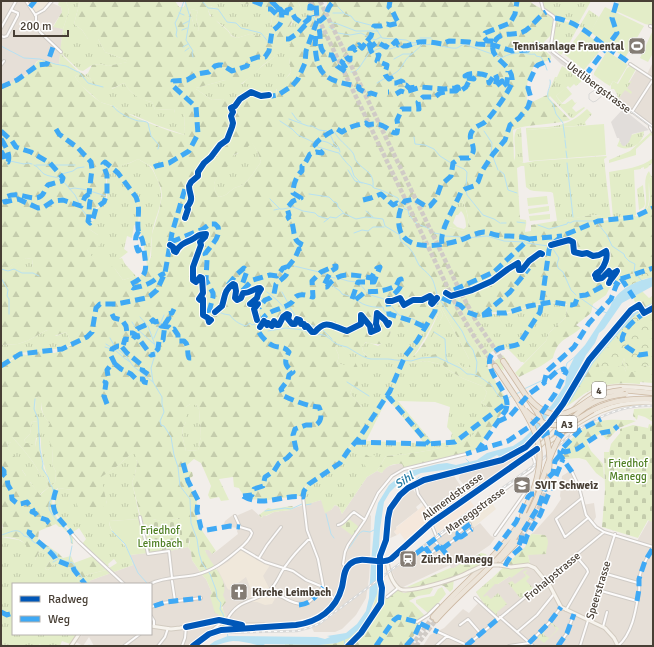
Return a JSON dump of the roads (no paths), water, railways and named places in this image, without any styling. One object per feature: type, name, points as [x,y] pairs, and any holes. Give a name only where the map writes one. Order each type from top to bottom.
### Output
[{"type":"highway","name":"A3","points":[[502,360],[528,397],[540,419],[550,452],[549,472]]},
{"type":"highway","points":[[495,366],[517,399],[528,412],[536,419],[545,423],[556,425],[570,423],[625,395]]},
{"type":"highway","name":"A3","points":[[528,397],[543,411],[551,414],[560,414],[570,412],[599,395],[610,391],[625,395],[653,394]]},
{"type":"highway","points":[[474,582],[511,542],[525,521],[562,435],[571,423],[585,410],[612,398],[625,395],[653,394]]},
{"type":"highway","points":[[510,537],[529,502],[538,472],[540,458],[540,448],[534,429],[517,399]]},
{"type":"highway","points":[[517,542],[435,618],[450,598],[496,554],[510,537],[536,498]]},
{"type":"main road","name":"Allmendstrasse","points":[[537,449],[578,404],[590,394],[620,386],[653,394]]},
{"type":"main road","name":"Allmendstrasse","points":[[387,561],[393,558],[431,523],[530,453],[588,417],[609,407],[630,402],[653,403]]},
{"type":"main road","points":[[558,426],[558,430],[562,433]]},
{"type":"main road","points":[[193,646],[208,634],[227,629],[303,624],[314,621],[330,611],[336,602],[346,568],[353,562],[369,560],[387,561],[394,583],[400,589],[408,590],[429,586],[460,577],[484,565],[500,565],[508,567],[531,566],[536,569],[546,581],[561,608],[603,627],[611,634],[618,646]]},
{"type":"main road","points":[[153,626],[180,628],[215,620],[224,620],[238,625],[264,625],[268,627]]},
{"type":"main road","points":[[71,646],[79,635]]},
{"type":"street","points":[[1,28],[16,1]]},
{"type":"street","points":[[26,1],[35,15],[36,25],[40,32],[61,52]]},
{"type":"street","points":[[35,15],[44,10],[52,1]]},
{"type":"street","name":"Uetlibergstrasse","points":[[542,1],[544,11],[554,18],[551,45],[553,52],[653,127]]},
{"type":"street","points":[[1,36],[7,36],[18,15],[18,13],[12,10]]},
{"type":"street","points":[[1,65],[4,61]]},
{"type":"street","points":[[630,64],[652,80],[632,112]]},
{"type":"street","name":"Uetlibergstrasse","points":[[650,126],[653,132]]},
{"type":"street","name":"Maneggstrasse","points":[[404,563],[531,470],[535,466],[535,460],[530,453]]},
{"type":"street","points":[[346,568],[343,564],[345,550],[365,520],[378,493],[388,479],[395,473],[404,469],[466,454]]},
{"type":"street","points":[[572,472],[579,487],[588,518],[596,527],[604,532],[615,534],[653,547],[645,561],[638,583],[639,589],[631,626],[618,646]]},
{"type":"street","points":[[495,535],[529,487],[522,476]]},
{"type":"street","points":[[417,489],[418,494],[427,507],[436,539],[448,555]]},
{"type":"street","points":[[270,590],[295,604],[301,605],[312,601],[323,587],[318,559],[307,530],[303,497]]},
{"type":"street","points":[[582,498],[556,519],[565,537],[588,518]]},
{"type":"street","points":[[338,525],[340,525],[354,512],[365,520]]},
{"type":"street","points":[[152,583],[203,572],[215,568],[226,561],[241,548],[252,533],[250,530],[240,526],[235,516]]},
{"type":"street","points":[[140,517],[148,554],[169,551],[175,601]]},
{"type":"street","points":[[458,537],[458,533],[470,524]]},
{"type":"street","points":[[258,558],[281,527]]},
{"type":"street","points":[[442,549],[472,529]]},
{"type":"street","name":"Frohalpstrasse","points":[[466,645],[604,532]]},
{"type":"street","points":[[72,534],[123,583]]},
{"type":"street","name":"Speerstrasse","points":[[580,645],[615,534]]},
{"type":"street","points":[[208,634],[239,606],[270,590],[284,567],[308,540],[310,540]]},
{"type":"street","points":[[430,554],[440,546]]},
{"type":"street","points":[[241,548],[258,558],[293,571],[310,582],[323,587],[336,602]]},
{"type":"street","points":[[425,548],[430,554],[430,559]]},
{"type":"street","points":[[566,611],[588,572],[576,556]]},
{"type":"street","points":[[603,573],[638,583]]},
{"type":"street","points":[[387,597],[400,589]]},
{"type":"street","points":[[598,590],[637,601]]},
{"type":"street","points":[[517,632],[538,615],[554,594]]},
{"type":"street","points":[[152,607],[162,603],[201,598]]},
{"type":"street","points":[[475,598],[533,646]]},
{"type":"street","points":[[417,622],[428,615],[438,605]]},
{"type":"street","points":[[509,646],[529,643],[546,627],[561,608]]},
{"type":"street","points":[[603,627],[607,612]]},
{"type":"street","points":[[558,646],[567,633],[574,614]]},
{"type":"street","points":[[460,625],[468,619],[481,634]]},
{"type":"street","points":[[182,646],[186,634],[186,627]]},
{"type":"street","points":[[159,645],[165,637],[168,628]]},
{"type":"street","points":[[438,632],[466,645]]},
{"type":"street","points":[[124,646],[139,635]]},
{"type":"street","points":[[436,646],[447,636]]},
{"type":"street","points":[[580,645],[584,646]]},
{"type":"water","name":"Sihl","points":[[653,277],[653,286],[622,303],[604,329],[599,333],[595,343],[586,355],[558,405],[551,411],[534,436],[528,442],[525,442],[525,444],[517,449],[500,457],[497,455],[482,463],[459,468],[421,473],[399,483],[390,492],[384,502],[380,529],[378,563],[380,570],[377,594],[368,616],[358,630],[349,638],[337,643],[319,645],[265,644],[262,646],[233,641],[208,646],[215,641],[228,636],[317,637],[325,639],[330,637],[327,636],[346,633],[357,624],[366,611],[369,598],[375,517],[378,503],[389,485],[410,471],[438,464],[447,463],[456,465],[477,460],[487,453],[513,446],[522,440],[531,431],[546,410],[551,406],[565,385],[567,372],[575,356],[585,345],[617,295],[640,281]]},
{"type":"waterway","points":[[177,37],[175,23],[184,1]]},
{"type":"waterway","points":[[185,1],[190,17],[186,40],[193,51],[193,57]]},
{"type":"waterway","points":[[202,1],[208,8],[218,9],[227,22],[236,23],[241,28],[261,33],[270,44]]},
{"type":"waterway","points":[[338,7],[345,14],[351,16],[355,21],[374,26],[382,38],[406,40],[413,43],[419,42]]},
{"type":"waterway","points":[[179,13],[184,15]]},
{"type":"waterway","points":[[333,13],[343,13]]},
{"type":"waterway","points":[[312,15],[316,22]]},
{"type":"waterway","points":[[183,24],[189,21]]},
{"type":"waterway","points":[[328,22],[356,31],[378,31]]},
{"type":"waterway","points":[[329,27],[338,33],[350,35],[361,33],[375,40],[381,37]]},
{"type":"waterway","points":[[182,30],[187,28]]},
{"type":"waterway","points":[[420,38],[431,38]]},
{"type":"waterway","points":[[351,72],[355,72],[359,68],[369,53],[380,48],[390,49],[396,47],[408,47],[422,43],[426,45],[433,44],[457,48],[464,44],[492,54]]},
{"type":"waterway","points":[[183,47],[188,44]]},
{"type":"waterway","points":[[394,59],[403,54],[412,54],[423,44]]},
{"type":"waterway","points":[[1,46],[24,58],[40,59],[66,66],[78,72]]},
{"type":"waterway","points":[[185,51],[189,48]]},
{"type":"waterway","points":[[366,49],[371,52]]},
{"type":"waterway","points":[[495,54],[502,58],[522,53],[535,54],[536,56],[541,57],[544,62]]},
{"type":"waterway","points":[[377,83],[398,71],[412,54]]},
{"type":"waterway","points":[[545,64],[547,70]]},
{"type":"waterway","points":[[79,72],[88,83],[103,87]]},
{"type":"waterway","points":[[548,97],[550,80]]},
{"type":"waterway","points":[[548,98],[553,104],[556,114],[563,123]]},
{"type":"waterway","points":[[113,106],[126,116],[137,121],[148,123],[151,136],[159,145],[158,149]]},
{"type":"waterway","points":[[292,113],[297,120],[301,122]]},
{"type":"waterway","points":[[289,119],[312,126],[319,130],[327,131],[334,143],[339,148],[340,152]]},
{"type":"waterway","points":[[280,121],[298,135],[311,141],[318,147],[339,153],[351,167],[354,176],[360,182],[371,185],[374,188],[398,198],[400,205]]},
{"type":"waterway","points":[[563,124],[565,138]]},
{"type":"waterway","points":[[334,131],[353,153],[356,161],[371,175],[373,187]]},
{"type":"waterway","points":[[484,131],[492,143],[491,155]]},
{"type":"waterway","points":[[414,137],[415,144],[425,145],[434,149],[440,156],[451,163]]},
{"type":"waterway","points":[[565,140],[566,148]]},
{"type":"waterway","points":[[322,141],[339,149]]},
{"type":"waterway","points":[[566,151],[567,158]]},
{"type":"waterway","points":[[493,157],[498,170]]},
{"type":"waterway","points":[[10,161],[32,164]]},
{"type":"waterway","points":[[567,163],[573,217]]},
{"type":"waterway","points":[[453,164],[467,172],[466,187]]},
{"type":"waterway","points":[[34,165],[44,174],[61,179]]},
{"type":"waterway","points":[[36,165],[51,165]]},
{"type":"waterway","points":[[53,165],[75,165]]},
{"type":"waterway","points":[[62,174],[84,167]]},
{"type":"waterway","points":[[348,170],[355,181],[362,183]]},
{"type":"waterway","points":[[500,171],[504,174],[508,190],[517,193]]},
{"type":"waterway","points":[[63,181],[75,195],[80,205]]},
{"type":"waterway","points":[[70,189],[74,188],[89,190]]},
{"type":"waterway","points":[[466,189],[467,195],[483,215],[500,223]]},
{"type":"waterway","points":[[90,191],[106,196]]},
{"type":"waterway","points":[[309,194],[329,197],[337,203],[338,207],[343,212]]},
{"type":"waterway","points":[[270,199],[280,209],[293,207],[303,211],[315,213],[318,216],[328,219],[330,217],[336,218],[343,213],[356,219],[366,217],[383,219],[385,226],[400,235],[402,242],[408,247],[419,265],[431,278],[437,294]]},
{"type":"waterway","points":[[80,207],[88,217]]},
{"type":"waterway","points":[[403,207],[408,210],[409,215],[417,224],[428,228],[434,233],[440,234]]},
{"type":"waterway","points":[[274,210],[279,209]]},
{"type":"waterway","points":[[366,211],[373,217]]},
{"type":"waterway","points":[[324,222],[328,219]]},
{"type":"waterway","points":[[538,225],[549,229],[567,224],[568,222],[593,221]]},
{"type":"waterway","points":[[517,222],[525,223]]},
{"type":"waterway","points":[[501,223],[506,223]]},
{"type":"waterway","points":[[598,224],[607,235],[612,246],[624,254],[629,261],[635,264],[634,272],[642,281]]},
{"type":"waterway","points":[[354,233],[362,230],[368,231],[373,227],[384,227]]},
{"type":"waterway","points":[[444,236],[465,237]]},
{"type":"waterway","points":[[467,238],[487,236],[504,241],[525,242]]},
{"type":"waterway","points":[[527,243],[548,246]]},
{"type":"waterway","points":[[551,246],[559,258],[557,264],[558,268],[563,272],[571,290],[576,295]]},
{"type":"waterway","points":[[294,266],[319,272]]},
{"type":"waterway","points":[[1,269],[8,271],[14,269],[22,273],[33,273],[39,276]]},
{"type":"waterway","points":[[321,273],[328,276]]},
{"type":"waterway","points":[[329,277],[335,278]]},
{"type":"waterway","points":[[1,278],[8,290],[7,296],[9,299],[9,314]]},
{"type":"waterway","points":[[338,278],[357,282]]},
{"type":"waterway","points":[[359,283],[365,290]]},
{"type":"waterway","points":[[330,284],[342,294],[352,297]]},
{"type":"waterway","points":[[267,292],[290,314],[303,320],[303,322],[322,329],[332,339]]},
{"type":"waterway","points":[[282,292],[288,303]]},
{"type":"waterway","points":[[366,292],[387,301]]},
{"type":"waterway","points":[[579,297],[596,309],[607,313]]},
{"type":"waterway","points":[[357,300],[362,304],[369,306],[383,307],[384,311],[388,312]]},
{"type":"waterway","points":[[440,300],[462,331],[473,350],[477,362],[476,373]]},
{"type":"waterway","points":[[388,302],[399,315],[413,319],[424,325]]},
{"type":"waterway","points":[[569,402],[592,363],[604,348],[634,314],[653,304]]},
{"type":"waterway","points":[[289,306],[295,315]]},
{"type":"waterway","points":[[203,307],[208,309]]},
{"type":"waterway","points":[[216,311],[230,315],[243,325],[246,326],[250,323],[252,325],[255,324]]},
{"type":"waterway","points":[[390,313],[397,315]]},
{"type":"waterway","points":[[154,338],[164,315]]},
{"type":"waterway","points":[[140,317],[148,326],[155,345],[156,351],[151,368],[153,382],[162,397],[164,412],[160,421],[161,425],[164,426],[171,437],[178,467],[180,486],[190,499],[191,523],[197,539],[199,553],[202,563],[210,574],[216,590],[217,598],[221,603],[220,609],[223,614],[228,637]]},
{"type":"waterway","points":[[276,320],[282,318]]},
{"type":"waterway","points":[[289,318],[296,320]]},
{"type":"waterway","points":[[262,323],[274,320]]},
{"type":"waterway","points":[[132,322],[136,328],[154,344]]},
{"type":"waterway","points":[[268,331],[286,328],[303,330]]},
{"type":"waterway","points":[[305,331],[308,333],[325,336],[336,344],[347,347],[362,356],[371,359],[402,360]]},
{"type":"waterway","points":[[434,332],[445,339],[446,358],[448,363]]},
{"type":"waterway","points":[[110,338],[115,347],[126,356],[133,366],[153,382]]},
{"type":"waterway","points":[[106,344],[130,362]]},
{"type":"waterway","points":[[105,347],[114,350]]},
{"type":"waterway","points":[[566,367],[567,363],[576,356]]},
{"type":"waterway","points":[[403,360],[411,361],[421,358],[437,357],[460,368],[467,374],[480,377],[489,383],[500,397],[506,399],[513,395]]},
{"type":"waterway","points":[[524,389],[541,381],[559,369],[566,367],[568,371]]},
{"type":"waterway","points":[[347,382],[369,396]]},
{"type":"waterway","points":[[516,394],[522,391]]},
{"type":"waterway","points":[[35,399],[34,409],[38,419],[40,450],[43,464],[42,468],[50,483]]},
{"type":"waterway","name":"Sihl","points":[[466,459],[470,463]]},
{"type":"waterway","points":[[414,485],[414,482],[419,477]]},
{"type":"waterway","points":[[51,485],[53,488],[53,493],[49,503],[49,508],[58,522]]},
{"type":"waterway","points":[[265,511],[285,508],[291,509],[302,504]]},
{"type":"waterway","points":[[305,505],[311,504]]},
{"type":"waterway","points":[[326,514],[331,534],[334,538]]},
{"type":"waterway","points":[[60,523],[65,527],[71,537],[72,543]]},
{"type":"waterway","points":[[348,549],[361,532],[370,532],[374,530]]},
{"type":"waterway","points":[[1,535],[19,531],[35,543],[43,545],[56,553],[58,559],[73,563],[83,579],[88,583]]},
{"type":"waterway","points":[[112,531],[125,544],[138,573],[147,583]]},
{"type":"waterway","points":[[69,561],[72,546]]},
{"type":"waterway","points":[[53,562],[57,560]]},
{"type":"waterway","points":[[344,639],[345,645]]},
{"type":"tunnel","points":[[310,1],[458,309],[475,338],[495,366]]},
{"type":"tunnel","points":[[320,1],[459,289],[476,321],[503,361]]},
{"type":"tunnel","points":[[517,542],[538,509],[548,482],[549,472]]},
{"type":"tunnel","points":[[411,646],[433,617]]},
{"type":"tunnel","points":[[416,646],[436,620]]},
{"type":"tram line","points":[[596,89],[603,90],[653,128],[609,95],[603,95],[593,102],[589,99],[589,94],[596,89]]},
{"type":"railway","points":[[570,435],[609,413],[630,407],[653,406]]},
{"type":"railway","points":[[220,633],[297,631],[319,624],[540,461],[574,432]]},
{"type":"railway","points":[[196,646],[209,637],[224,632]]},
{"type":"place","name":"Tennisanlage Frauental","points":[[637,46]]},
{"type":"place","name":"SVIT Schweiz","points":[[522,485]]},
{"type":"place","name":"Zürich Manegg","points":[[408,559]]},
{"type":"place","name":"Kirche Leimbach","points":[[239,592]]},
{"type":"park label","name":"Friedhof Manegg","points":[[628,469]]},
{"type":"park label","name":"Friedhof Leimbach","points":[[160,536]]}]
